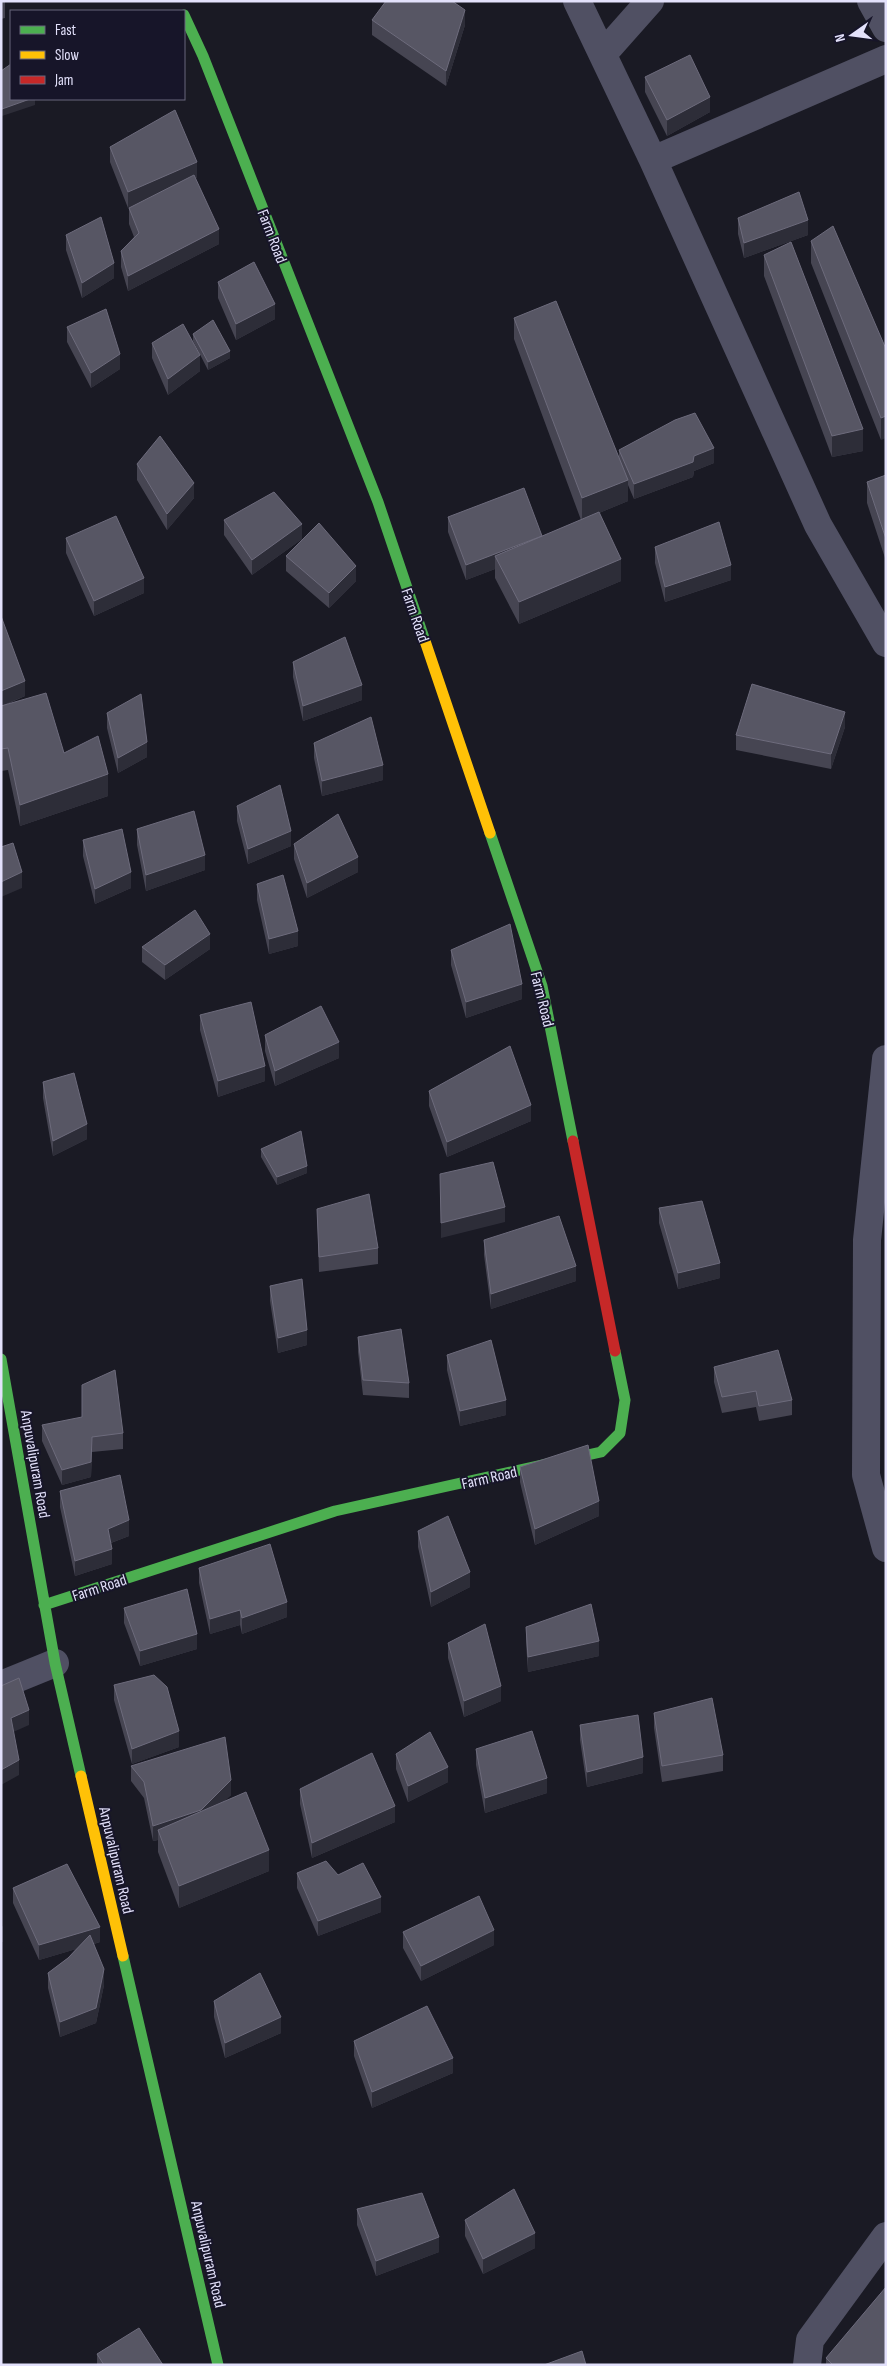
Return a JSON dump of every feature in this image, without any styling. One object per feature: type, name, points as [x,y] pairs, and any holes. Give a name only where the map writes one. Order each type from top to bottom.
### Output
[{"type":"street","points":[[577,1],[653,160],[818,525],[886,643]]},
{"type":"street","points":[[603,54],[650,1]]},
{"type":"street","points":[[871,1],[886,28]]},
{"type":"street","name":"Farm Road","points":[[44,1605],[335,1511],[601,1452],[620,1433],[625,1400],[542,986],[378,502],[203,56],[185,18]]},
{"type":"street","points":[[653,160],[886,59]]},
{"type":"street","points":[[886,1059],[867,1240],[866,1475],[886,1548]]},
{"type":"street","name":"Anpuvalipuram Road","points":[[1,1359],[55,1663],[218,2365]]},
{"type":"street","points":[[1,1685],[55,1663]]},
{"type":"street","points":[[807,2365],[810,2340],[886,2236]]},
{"type":"building","points":[[386,1],[452,1],[465,10],[446,71],[372,20]]},
{"type":"building","points":[[690,55],[710,97],[667,120],[645,77]]},
{"type":"building","points":[[10,65],[10,100],[27,100],[2,109],[1,71]]},
{"type":"building","points":[[175,110],[197,162],[128,192],[110,147]]},
{"type":"building","points":[[194,175],[219,229],[128,276],[121,251],[139,233],[129,208]]},
{"type":"building","points":[[799,192],[808,220],[744,243],[738,218]]},
{"type":"building","points":[[101,217],[114,263],[82,283],[66,235]]},
{"type":"building","points":[[833,226],[886,349],[886,416],[881,418],[811,241]]},
{"type":"building","points":[[791,242],[863,429],[832,436],[764,255]]},
{"type":"building","points":[[254,262],[275,304],[236,324],[218,282]]},
{"type":"building","points":[[556,301],[628,480],[582,498],[514,318]]},
{"type":"building","points":[[106,309],[120,354],[91,373],[67,327]]},
{"type":"building","points":[[213,320],[230,351],[208,362],[193,334]]},
{"type":"building","points":[[183,324],[200,355],[168,379],[152,343]]},
{"type":"building","points":[[695,413],[714,448],[694,456],[693,462],[634,484],[619,450],[675,420]]},
{"type":"building","points":[[160,436],[194,483],[167,514],[137,464]]},
{"type":"building","points":[[886,475],[886,539],[867,482]]},
{"type":"building","points":[[524,488],[542,536],[466,565],[448,517]]},
{"type":"building","points":[[274,492],[302,524],[252,560],[224,520]]},
{"type":"building","points":[[599,512],[621,559],[519,602],[495,556]]},
{"type":"building","points":[[116,516],[144,578],[94,601],[66,538]]},
{"type":"building","points":[[719,522],[731,565],[665,587],[655,547]]},
{"type":"building","points":[[319,523],[356,566],[329,593],[286,556]]},
{"type":"building","points":[[1,616],[25,681],[1,691]]},
{"type":"building","points":[[345,637],[362,685],[303,706],[293,662]]},
{"type":"building","points":[[752,684],[845,712],[831,754],[736,735]]},
{"type":"building","points":[[46,693],[64,753],[98,736],[108,774],[20,805],[8,748],[1,749],[1,706]]},
{"type":"building","points":[[141,694],[147,742],[118,758],[107,713]]},
{"type":"building","points":[[371,717],[383,765],[322,781],[314,743]]},
{"type":"building","points":[[280,785],[291,831],[248,849],[237,806]]},
{"type":"building","points":[[194,811],[205,855],[146,875],[137,829]]},
{"type":"building","points":[[338,814],[358,857],[307,883],[294,844]]},
{"type":"building","points":[[122,829],[131,872],[95,889],[83,840]]},
{"type":"building","points":[[13,843],[22,872],[1,882],[1,847]]},
{"type":"building","points":[[283,875],[298,931],[269,939],[257,884]]},
{"type":"building","points":[[195,910],[210,934],[165,965],[142,947]]},
{"type":"building","points":[[510,924],[522,984],[466,1002],[451,950]]},
{"type":"building","points":[[251,1002],[265,1066],[218,1081],[200,1015]]},
{"type":"building","points":[[321,1006],[339,1042],[275,1071],[265,1035]]},
{"type":"building","points":[[510,1046],[531,1105],[447,1142],[429,1091]]},
{"type":"building","points":[[74,1073],[87,1124],[53,1141],[43,1082]]},
{"type":"building","points":[[301,1131],[307,1166],[277,1177],[261,1149]]},
{"type":"building","points":[[493,1162],[505,1207],[441,1223],[440,1174]]},
{"type":"building","points":[[369,1194],[378,1248],[319,1257],[317,1209]]},
{"type":"building","points":[[702,1201],[720,1263],[678,1273],[659,1208]]},
{"type":"building","points":[[559,1216],[576,1266],[491,1294],[484,1240]]},
{"type":"building","points":[[302,1279],[307,1330],[278,1338],[270,1286]]},
{"type":"building","points":[[401,1329],[409,1383],[363,1380],[358,1337]]},
{"type":"building","points":[[491,1340],[506,1400],[460,1411],[447,1355]]},
{"type":"building","points":[[778,1350],[792,1400],[759,1406],[756,1391],[722,1397],[714,1367]]},
{"type":"building","points":[[115,1370],[123,1433],[92,1437],[91,1462],[62,1470],[42,1425],[82,1417],[82,1385]]},
{"type":"building","points":[[588,1445],[599,1501],[535,1529],[520,1467]]},
{"type":"building","points":[[120,1475],[129,1520],[108,1529],[112,1549],[75,1561],[60,1491]]},
{"type":"building","points":[[448,1516],[470,1572],[431,1592],[418,1531]]},
{"type":"building","points":[[270,1544],[287,1602],[242,1618],[240,1610],[210,1619],[199,1568]]},
{"type":"building","points":[[187,1589],[197,1634],[140,1651],[124,1608]]},
{"type":"building","points":[[591,1604],[599,1641],[528,1657],[526,1627]]},
{"type":"building","points":[[485,1624],[501,1686],[464,1701],[448,1643]]},
{"type":"building","points":[[154,1675],[167,1687],[179,1731],[132,1749],[114,1685]]},
{"type":"building","points":[[19,1678],[29,1710],[11,1718],[19,1760],[1,1770],[1,1686]]},
{"type":"building","points":[[712,1698],[723,1755],[662,1766],[654,1713]]},
{"type":"building","points":[[638,1715],[643,1757],[587,1772],[580,1725]]},
{"type":"building","points":[[532,1731],[547,1778],[485,1798],[476,1749]]},
{"type":"building","points":[[430,1732],[448,1767],[408,1786],[396,1754]]},
{"type":"building","points":[[225,1737],[231,1780],[201,1810],[153,1826],[144,1782],[131,1766]]},
{"type":"building","points":[[372,1753],[395,1806],[312,1843],[300,1789]]},
{"type":"building","points":[[246,1792],[269,1850],[179,1886],[158,1830]]},
{"type":"building","points":[[326,1861],[338,1875],[363,1863],[381,1897],[318,1921],[297,1873]]},
{"type":"building","points":[[67,1864],[100,1927],[39,1945],[13,1888]]},
{"type":"building","points":[[479,1896],[494,1930],[421,1966],[403,1932]]},
{"type":"building","points":[[90,1935],[104,1969],[96,2008],[60,2022],[48,1973],[68,1958]]},
{"type":"building","points":[[260,1973],[281,2017],[225,2043],[214,2001]]},
{"type":"building","points":[[427,2006],[453,2058],[372,2092],[354,2041]]},
{"type":"building","points":[[514,2189],[535,2233],[483,2259],[465,2220]]},
{"type":"building","points":[[422,2193],[439,2237],[376,2261],[357,2209]]},
{"type":"building","points":[[886,2287],[886,2365],[833,2365],[826,2358]]},
{"type":"building","points":[[139,2328],[163,2365],[104,2365],[97,2354]]},
{"type":"building","points":[[582,2351],[586,2365],[544,2365]]},
{"type":"traffic: fast","points":[[185,17],[203,56],[378,502],[425,641]]},
{"type":"traffic: fast","points":[[490,833],[542,986],[573,1141]]},
{"type":"traffic: fast","points":[[44,1605],[335,1511],[601,1452],[620,1433],[625,1400],[615,1351]]},
{"type":"traffic: fast","points":[[1,1359],[55,1663],[81,1776]]},
{"type":"traffic: fast","points":[[123,1956],[218,2365]]},
{"type":"traffic: slow","points":[[425,641],[490,833]]},
{"type":"traffic: slow","points":[[81,1776],[123,1956]]},
{"type":"traffic: jam","points":[[573,1141],[615,1351]]}]
